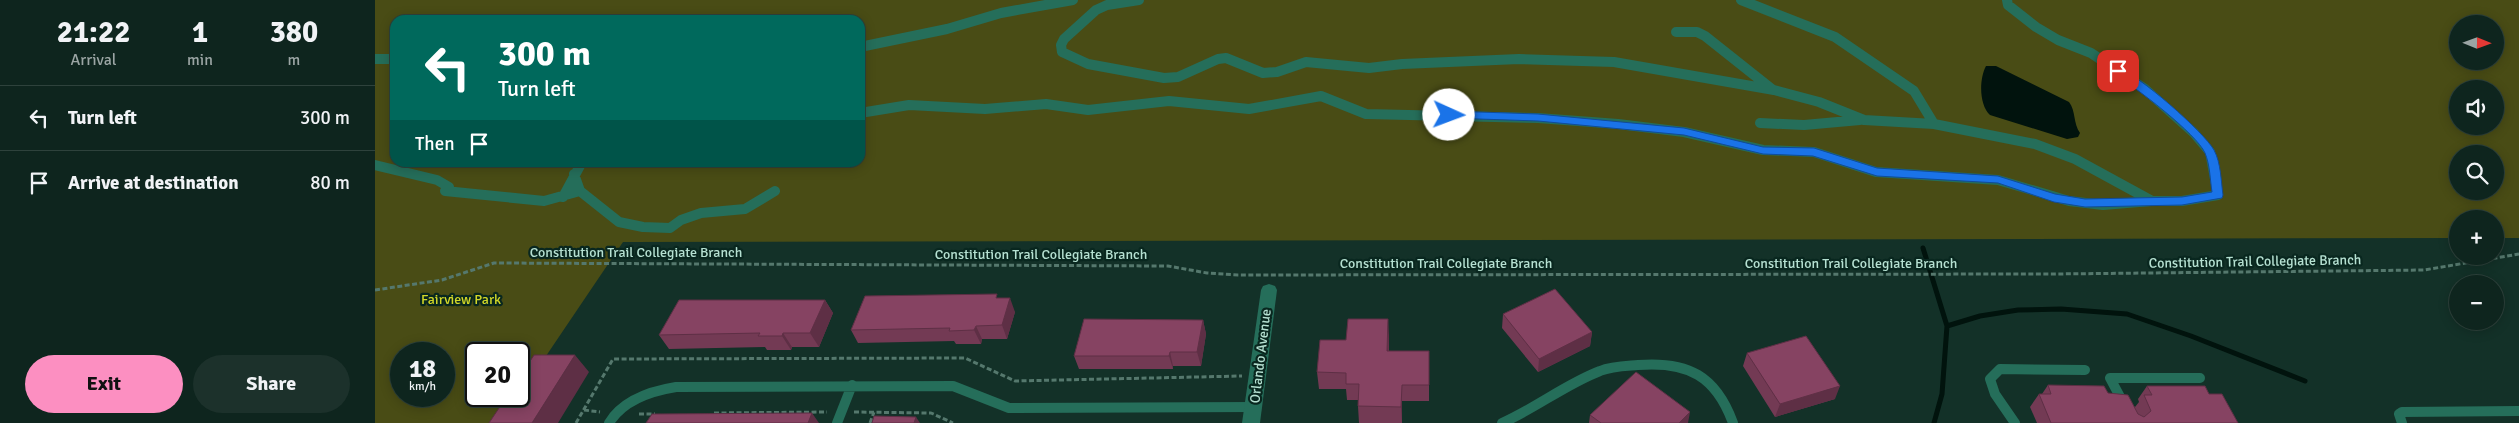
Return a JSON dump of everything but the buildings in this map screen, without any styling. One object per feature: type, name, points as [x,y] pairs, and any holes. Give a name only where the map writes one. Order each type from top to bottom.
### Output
[{"type":"street","name":"Orlando Avenue","points":[[1252,415],[1269,290]]},
{"type":"lane","points":[[865,46],[947,29],[1001,13],[1073,0]]},
{"type":"lane","points":[[1139,0],[1107,5],[1096,10],[1064,39],[1061,45],[1062,52],[1071,58],[1088,64],[1164,78],[1178,77],[1218,59],[1226,58],[1263,73],[1277,72],[1306,62],[1369,68],[1402,64],[1519,59],[1614,62],[1774,90],[1819,102],[1864,120]]},
{"type":"lane","points":[[1741,0],[1829,35],[1851,48],[1914,91],[1938,125]]},
{"type":"lane","points":[[865,112],[909,105],[964,109],[1046,104],[1088,110],[1169,100],[1234,109],[1249,109],[1321,96],[1366,114],[1538,118],[1619,124],[1684,132],[1763,150],[1814,152],[1877,172],[2010,182],[2032,192],[2077,202],[2103,204],[2182,201],[2218,195],[2214,165],[2210,152],[2203,142],[2145,89],[2091,53],[2058,40],[2036,27],[2008,4],[2007,0]]},
{"type":"lane","points":[[1676,32],[1697,32],[1705,36],[1774,90]]},
{"type":"lane","points":[[375,59],[390,59]]},
{"type":"lane","points":[[1760,122],[1804,125],[1864,120],[1938,125],[2017,140],[2062,153],[2152,201]]},
{"type":"lane","points":[[375,165],[437,180],[449,187],[445,191],[543,201],[580,191]]},
{"type":"lane","points":[[563,197],[579,167]]},
{"type":"lane","points":[[574,174],[580,191],[619,222],[643,227],[670,228],[680,219],[700,213],[716,210],[745,209],[769,192],[775,191]]},
{"type":"lane","points":[[1502,423],[1573,382],[1602,370],[1646,364],[1692,369],[1711,383],[1728,406],[1733,423]]},
{"type":"lane","points":[[2015,423],[1995,394],[1990,380],[2000,369],[2085,370]]},
{"type":"lane","points":[[2133,423],[2110,378],[2200,378]]},
{"type":"lane","points":[[612,418],[650,391],[676,387],[853,385],[953,386],[1009,408],[1252,415]]},
{"type":"lane","points":[[839,418],[853,385]]},
{"type":"lane","points":[[2402,423],[2399,414],[2402,412],[2519,411]]},
{"type":"path","name":"Constitution Trail Collegiate Branch","points":[[375,290],[442,280],[494,263],[1168,266],[1207,273],[1238,275],[1963,274],[2424,270],[2519,254]]},
{"type":"path","points":[[577,423],[613,359],[965,358],[1015,381],[1257,376]]},
{"type":"path","points":[[584,410],[612,418],[662,414]]},
{"type":"path","points":[[870,423],[874,412]]},
{"type":"path","points":[[712,414],[839,418],[874,412],[931,413],[953,423]]},
{"type":"green space","name":"Fairview Park","points":[[375,0],[2519,0],[2519,238],[2504,238],[2504,210],[2449,210],[2449,238],[623,242],[530,380],[530,342],[465,342],[465,407],[511,407],[500,423],[375,423]]},
{"type":"shaded area","points":[[1986,66],[1996,66],[2069,102],[2080,133],[2078,137],[2067,139],[1990,115],[1986,111],[1981,92],[1982,78]]},
{"type":"waterway","points":[[1923,248],[1947,326]]},
{"type":"waterway","points":[[1947,326],[1980,316],[2018,310],[2061,309],[2127,314],[2191,336],[2305,381]]},
{"type":"waterway","points":[[1934,423],[1942,394],[1947,326]]},
{"type":"route","points":[[1449,115],[1538,118],[1619,124],[1684,132],[1763,150],[1814,152],[1877,172],[2010,182],[2032,192],[2085,203],[2182,201],[2218,195],[2214,165],[2210,152],[2203,142],[2145,89],[2118,71]]}]
